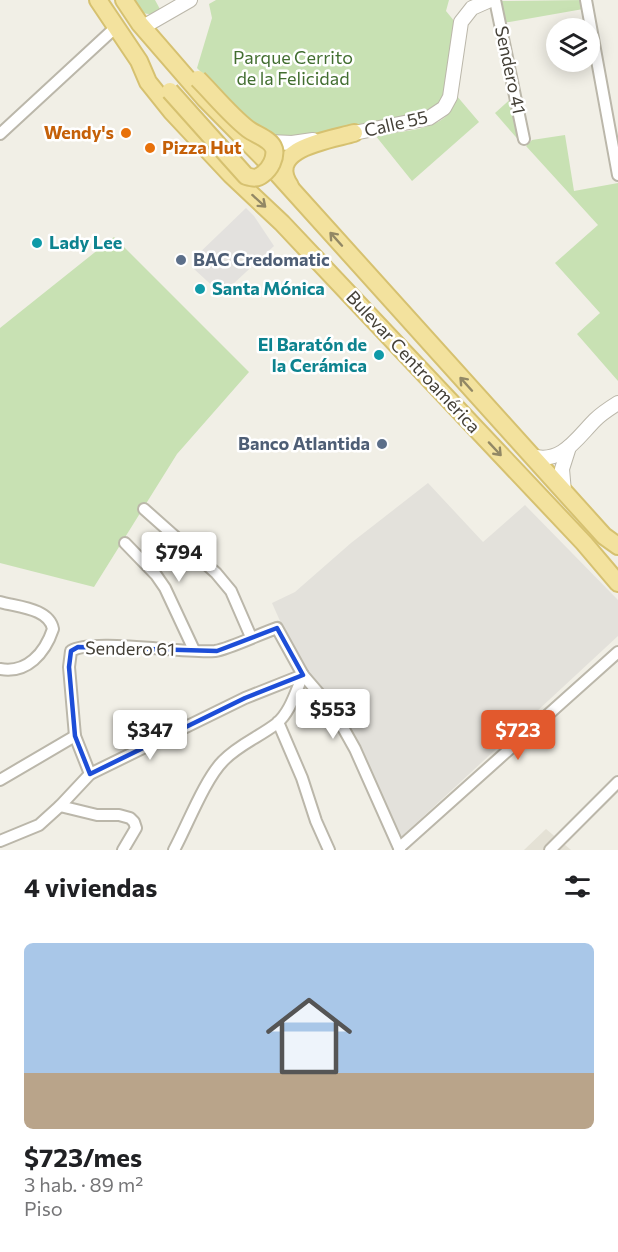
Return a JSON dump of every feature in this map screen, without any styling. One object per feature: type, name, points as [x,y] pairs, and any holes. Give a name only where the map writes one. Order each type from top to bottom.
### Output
[{"type":"main road","name":"Bulevar Centroamérica","points":[[98,0],[139,61],[148,82],[172,112],[231,175],[282,223],[584,543],[618,583]]},
{"type":"main road","name":"Bulevar Centroamérica","points":[[124,0],[143,27],[205,99],[266,161],[564,492],[611,541],[618,554]]},
{"type":"main road","points":[[139,61],[170,91],[246,176],[254,178],[268,170],[272,150],[159,45]]},
{"type":"main road","points":[[304,203],[288,183],[284,171],[288,157],[303,148],[354,134]]},
{"type":"street","points":[[143,27],[190,0]]},
{"type":"street","name":"Calle 55","points":[[272,150],[292,143],[354,134],[429,118],[444,108],[450,97],[460,22],[472,8],[493,0]]},
{"type":"street","name":"Sendero 41","points":[[493,0],[524,139]]},
{"type":"street","points":[[586,0],[618,175]]},
{"type":"street","points":[[0,134],[116,27]]},
{"type":"street","points":[[532,456],[541,459],[552,458],[569,447],[597,418],[618,403]]},
{"type":"street","points":[[564,492],[561,480],[562,469],[569,447]]},
{"type":"street","points":[[144,509],[216,573],[231,591],[251,637]]},
{"type":"street","points":[[125,543],[156,575],[165,588],[194,650]]},
{"type":"street","points":[[0,602],[43,614],[50,621],[53,629],[39,654],[29,665],[18,669],[0,669]]},
{"type":"street","name":"Sendero 61","points":[[90,774],[75,736],[69,667],[71,651],[78,647],[217,651],[277,628],[303,675]]},
{"type":"street","points":[[303,675],[328,704],[341,724],[400,849],[618,652]]},
{"type":"street","points":[[174,850],[210,779],[221,763],[244,744],[278,722],[290,705],[303,675]]},
{"type":"street","points":[[0,841],[39,825],[90,774],[245,698],[303,675]]},
{"type":"street","points":[[278,722],[329,850]]},
{"type":"street","points":[[0,780],[75,736]]},
{"type":"street","points":[[550,850],[618,782]]},
{"type":"street","points":[[60,806],[97,815],[119,815],[130,818],[136,828],[123,850]]},
{"type":"highlighted area","points":[[277,628],[303,675],[245,698],[90,774],[75,736],[69,667],[71,651],[78,647],[217,651]]},
{"type":"shaded area","points":[[246,208],[274,246],[232,285],[227,284],[218,291],[194,269],[198,264],[193,259]]},
{"type":"shaded area","points":[[428,483],[483,542],[525,505],[618,600],[618,636],[399,839],[346,728],[317,683],[296,657],[272,603],[295,592],[351,543]]},
{"type":"shaded area","points":[[546,829],[571,850],[524,850]]},
{"type":"green space","points":[[129,0],[155,0],[161,11],[151,14],[143,13]]},
{"type":"green space","name":"Parque Cerrito de la Felicidad","points":[[216,0],[449,0],[446,11],[455,22],[443,101],[429,113],[303,138],[277,136],[258,130],[197,68],[212,18],[209,4]]},
{"type":"green space","points":[[587,0],[589,8],[503,23],[499,1]]},
{"type":"green space","points":[[456,95],[479,122],[412,181],[375,135],[415,130],[434,124],[449,113]]},
{"type":"green space","points":[[514,96],[522,144],[495,113]]},
{"type":"green space","points":[[565,135],[574,191],[618,183],[618,381],[577,334],[600,313],[555,263],[598,225],[526,146],[532,140]]},
{"type":"green space","points":[[114,237],[249,372],[177,454],[94,587],[0,563],[0,328]]},
{"type":"place","name":"Wendy's","points":[[126,133]]},
{"type":"place","name":"Pizza Hut","points":[[150,148]]},
{"type":"place","name":"Lady Lee","points":[[37,243]]},
{"type":"place","name":"BAC Credomatic","points":[[181,260]]},
{"type":"place","name":"Santa Mónica","points":[[200,289]]},
{"type":"place","name":"El Baratón de la Cerámica","points":[[379,355]]},
{"type":"place","name":"Banco Atlantida","points":[[382,444]]}]
